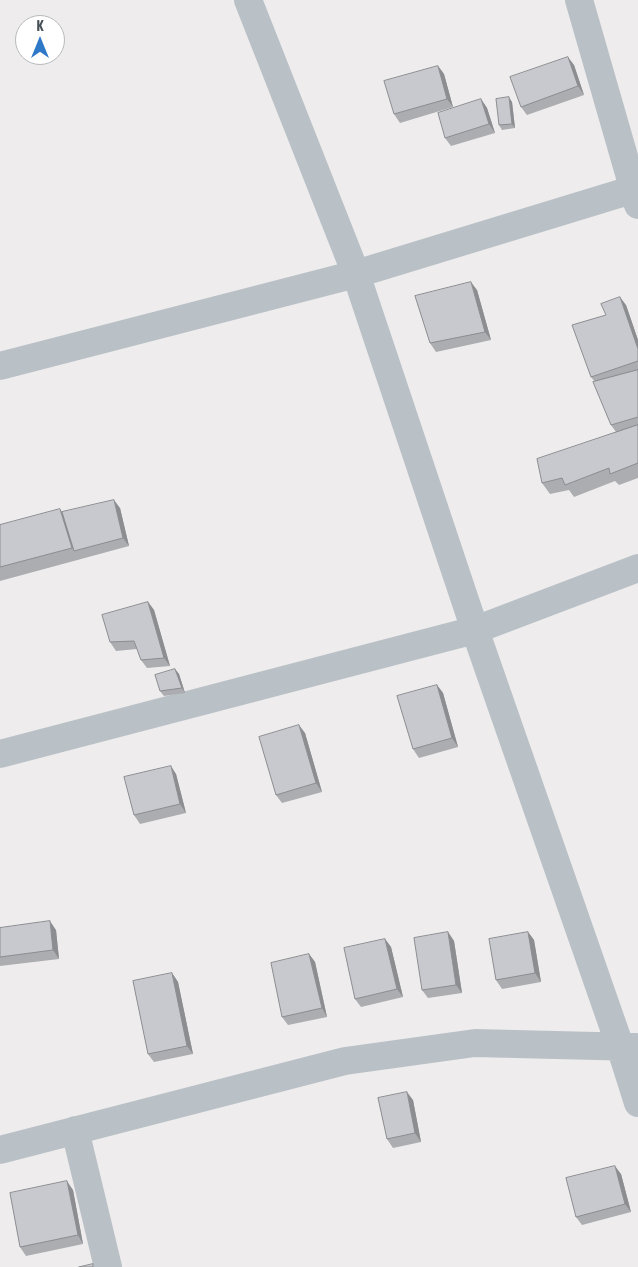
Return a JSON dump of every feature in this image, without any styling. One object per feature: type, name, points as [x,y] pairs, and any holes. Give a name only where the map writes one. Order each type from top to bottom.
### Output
[{"type":"street","points":[[248,0],[356,274],[475,630],[629,1047],[638,1103]]},
{"type":"street","points":[[0,366],[356,274],[636,194],[580,0]]},
{"type":"street","points":[[0,754],[475,630],[638,568]]},
{"type":"street","points":[[0,1150],[345,1061],[475,1043],[629,1047]]},
{"type":"street","points":[[75,1130],[108,1267]]},
{"type":"building","points":[[568,57],[578,86],[521,107],[510,77]]},
{"type":"building","points":[[438,66],[447,99],[394,114],[384,81]]},
{"type":"building","points":[[509,97],[512,124],[499,125],[496,99]]},
{"type":"building","points":[[481,99],[489,124],[445,138],[438,113]]},
{"type":"building","points":[[471,282],[485,332],[430,343],[415,296]]},
{"type":"building","points":[[620,297],[638,349],[638,361],[591,377],[572,325],[606,315],[601,304]]},
{"type":"building","points":[[638,370],[638,417],[611,425],[593,382]]},
{"type":"building","points":[[638,425],[638,463],[610,474],[609,468],[565,485],[562,478],[542,483],[537,459]]},
{"type":"building","points":[[114,500],[123,538],[74,551],[62,512]]},
{"type":"building","points":[[60,509],[72,548],[0,567],[0,525]]},
{"type":"building","points":[[148,602],[164,658],[141,660],[134,641],[110,642],[102,615]]},
{"type":"building","points":[[175,669],[182,688],[160,691],[155,675]]},
{"type":"building","points":[[437,685],[452,738],[413,749],[397,696]]},
{"type":"building","points":[[299,725],[316,783],[276,795],[259,737]]},
{"type":"building","points":[[171,766],[180,804],[134,815],[124,777]]},
{"type":"building","points":[[50,921],[53,950],[0,957],[0,928]]},
{"type":"building","points":[[448,932],[456,985],[422,990],[414,938]]},
{"type":"building","points":[[528,932],[535,973],[496,980],[489,939]]},
{"type":"building","points":[[385,939],[397,989],[355,999],[344,948]]},
{"type":"building","points":[[309,954],[322,1008],[282,1017],[271,963]]},
{"type":"building","points":[[172,973],[187,1046],[148,1054],[133,981]]},
{"type":"building","points":[[407,1092],[415,1133],[387,1139],[378,1098]]},
{"type":"building","points":[[615,1166],[625,1204],[576,1217],[566,1178]]},
{"type":"building","points":[[67,1181],[78,1235],[20,1247],[10,1193]]},
{"type":"building","points":[[93,1264],[93,1267],[79,1267]]}]
